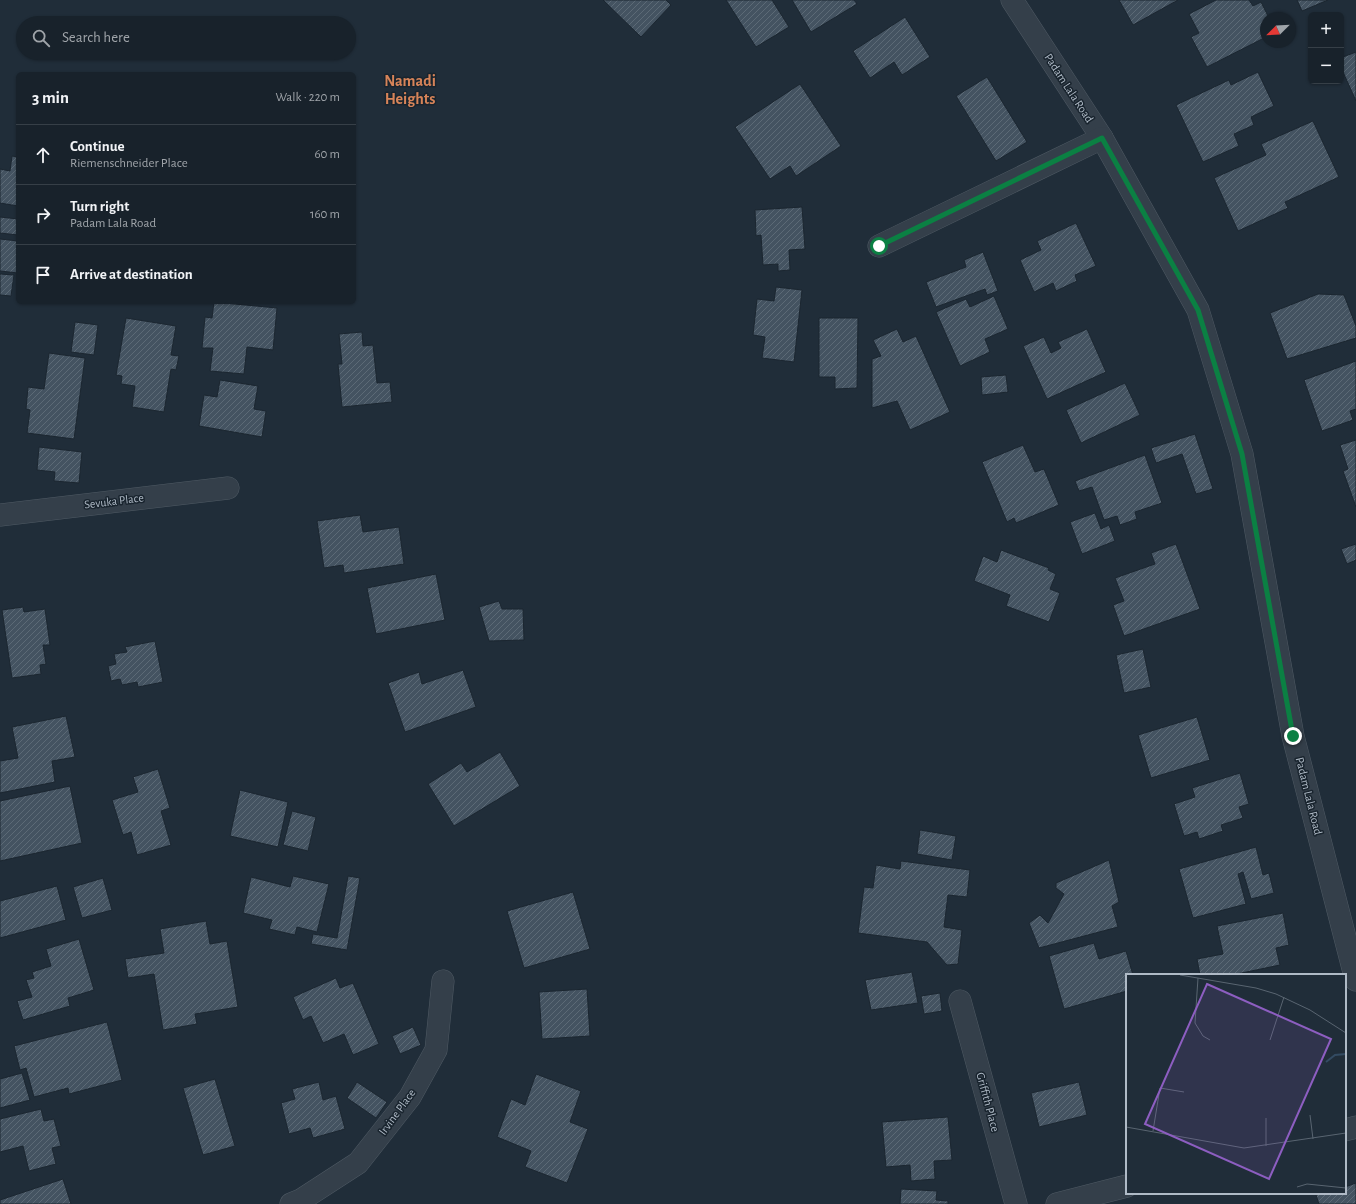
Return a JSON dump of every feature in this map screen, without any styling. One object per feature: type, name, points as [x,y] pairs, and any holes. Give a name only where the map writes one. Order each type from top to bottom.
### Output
[{"type":"street","name":"Padam Lala Road","points":[[1012,0],[1102,138],[1198,310],[1242,454],[1293,736],[1356,980]]},
{"type":"street","points":[[879,246],[1102,138]]},
{"type":"street","name":"Sevuka Place","points":[[0,515],[228,488]]},
{"type":"street","name":"Irvine Place","points":[[291,1204],[301,1200],[358,1163],[410,1097],[436,1050],[443,980]]},
{"type":"street","name":"Griffith Place","points":[[960,1001],[1016,1204]]},
{"type":"street","points":[[1346,1130],[1356,1128]]},
{"type":"street","points":[[1056,1204],[1126,1186]]},
{"type":"building","points":[[603,0],[666,0],[671,5],[641,37]]},
{"type":"building","points":[[726,0],[772,0],[789,27],[756,47]]},
{"type":"building","points":[[792,0],[854,0],[857,4],[811,32]]},
{"type":"building","points":[[1119,0],[1178,0],[1133,25]]},
{"type":"building","points":[[1216,0],[1249,0],[1253,6],[1261,2],[1266,12],[1260,12],[1260,40],[1207,67],[1191,37],[1199,33],[1189,14]]},
{"type":"building","points":[[1297,0],[1328,0],[1302,11]]},
{"type":"building","points":[[905,17],[930,57],[902,75],[894,62],[870,78],[853,51]]},
{"type":"building","points":[[1356,52],[1356,101],[1344,74],[1344,57]]},
{"type":"building","points":[[1258,72],[1274,106],[1251,117],[1254,125],[1234,134],[1239,146],[1203,162],[1176,105],[1229,80],[1231,85]]},
{"type":"building","points":[[987,77],[1027,142],[996,161],[956,96]]},
{"type":"building","points":[[800,84],[841,146],[796,176],[790,166],[770,179],[735,127]]},
{"type":"building","points":[[1313,121],[1339,177],[1285,202],[1288,208],[1238,231],[1214,178],[1266,155],[1261,144]]},
{"type":"building","points":[[12,156],[16,157],[16,206],[0,203],[0,169],[10,171]]},
{"type":"building","points":[[802,207],[805,249],[789,250],[790,270],[778,271],[778,264],[763,265],[761,235],[756,236],[755,210]]},
{"type":"building","points":[[0,217],[16,219],[16,235],[0,233]]},
{"type":"building","points":[[1076,223],[1096,266],[1075,275],[1077,281],[1056,291],[1053,283],[1034,292],[1020,260],[1041,250],[1037,241]]},
{"type":"building","points":[[0,239],[16,241],[16,273],[0,271]]},
{"type":"building","points":[[983,252],[998,291],[987,295],[985,289],[936,307],[926,282],[966,267],[964,260]]},
{"type":"building","points":[[0,274],[14,275],[11,296],[0,295]]},
{"type":"building","points":[[776,287],[802,290],[794,362],[762,358],[765,337],[753,335],[757,299],[774,301]]},
{"type":"building","points":[[1318,294],[1344,295],[1356,326],[1356,338],[1287,359],[1270,313]]},
{"type":"building","points":[[994,296],[1008,329],[985,339],[990,352],[960,366],[936,312],[966,299],[970,307]]},
{"type":"building","points":[[214,304],[235,304],[277,308],[273,350],[247,347],[244,374],[210,371],[213,348],[202,348],[205,317],[212,318]]},
{"type":"building","points":[[126,318],[176,326],[171,355],[179,356],[176,370],[171,369],[164,412],[132,407],[135,386],[121,384],[122,376],[116,375]]},
{"type":"building","points":[[819,318],[858,318],[857,388],[835,389],[835,377],[819,377]]},
{"type":"building","points":[[75,322],[98,325],[94,355],[71,352]]},
{"type":"building","points":[[897,329],[903,342],[916,336],[950,412],[910,430],[897,401],[872,408],[872,359],[881,356],[873,340]]},
{"type":"building","points":[[1087,329],[1106,372],[1047,399],[1023,346],[1044,337],[1051,353],[1061,348],[1058,342]]},
{"type":"building","points":[[362,332],[363,346],[373,345],[377,383],[390,382],[392,402],[342,407],[338,364],[342,364],[339,334]]},
{"type":"building","points":[[49,353],[85,358],[74,439],[27,433],[30,410],[26,409],[28,387],[44,389]]},
{"type":"building","points":[[1356,361],[1356,409],[1350,411],[1353,420],[1322,431],[1304,380]]},
{"type":"building","points":[[1006,375],[1008,392],[982,395],[981,377]]},
{"type":"building","points":[[220,380],[258,386],[254,409],[266,411],[262,437],[199,426],[204,395],[217,397]]},
{"type":"building","points":[[1125,383],[1140,415],[1081,443],[1066,410]]},
{"type":"building","points":[[1195,434],[1213,489],[1196,494],[1182,454],[1156,463],[1151,448]]},
{"type":"building","points":[[1356,440],[1356,507],[1343,471],[1348,469],[1340,445]]},
{"type":"building","points":[[1023,445],[1035,472],[1044,469],[1059,505],[1016,523],[1014,518],[1007,522],[982,462]]},
{"type":"building","points":[[39,447],[82,452],[79,483],[54,481],[55,472],[37,470]]},
{"type":"building","points":[[1145,455],[1162,503],[1135,512],[1137,519],[1120,525],[1117,516],[1104,520],[1092,487],[1079,491],[1075,481]]},
{"type":"building","points":[[1095,513],[1101,529],[1109,525],[1115,541],[1082,554],[1070,522]]},
{"type":"building","points":[[360,515],[363,532],[399,527],[404,564],[344,573],[343,565],[324,568],[317,521]]},
{"type":"building","points":[[1176,544],[1200,609],[1124,636],[1113,605],[1124,601],[1115,578],[1155,564],[1151,553]]},
{"type":"building","points":[[1356,544],[1356,560],[1347,564],[1341,549]]},
{"type":"building","points":[[1001,550],[1049,568],[1048,570],[1056,574],[1050,589],[1060,593],[1049,622],[1006,606],[1010,595],[974,581],[983,556],[997,562]]},
{"type":"building","points":[[436,574],[445,620],[376,634],[367,588]]},
{"type":"building","points":[[499,601],[502,609],[523,609],[524,640],[489,641],[479,607]]},
{"type":"building","points":[[23,607],[24,612],[45,609],[50,645],[43,645],[46,664],[40,665],[41,674],[12,678],[2,610]]},
{"type":"building","points":[[155,641],[163,682],[138,687],[137,682],[122,685],[120,679],[111,681],[108,666],[116,664],[114,654],[127,652],[125,647]]},
{"type":"building","points":[[1143,649],[1151,687],[1124,693],[1116,655]]},
{"type":"building","points":[[463,670],[476,707],[405,732],[388,683],[419,672],[422,684]]},
{"type":"building","points":[[66,716],[75,757],[52,761],[55,782],[0,793],[0,761],[18,758],[12,727]]},
{"type":"building","points":[[1197,717],[1210,760],[1151,778],[1138,735]]},
{"type":"building","points":[[500,752],[520,786],[454,826],[428,784],[461,763],[467,772]]},
{"type":"building","points":[[158,769],[170,808],[161,811],[171,845],[137,855],[131,832],[123,835],[112,800],[138,792],[133,777]]},
{"type":"building","points":[[1240,773],[1249,804],[1239,807],[1243,818],[1221,825],[1223,831],[1199,839],[1197,832],[1184,836],[1174,804],[1195,797],[1192,788]]},
{"type":"building","points":[[70,786],[82,843],[0,861],[0,801]]},
{"type":"building","points":[[240,790],[288,802],[278,847],[230,836]]},
{"type":"building","points":[[292,811],[316,817],[308,851],[283,845]]},
{"type":"building","points":[[920,830],[956,836],[952,860],[917,854]]},
{"type":"building","points":[[1256,847],[1263,875],[1269,873],[1274,893],[1251,899],[1243,872],[1238,874],[1246,904],[1193,918],[1179,869]]},
{"type":"building","points":[[1109,860],[1119,902],[1112,906],[1118,927],[1039,948],[1029,923],[1040,915],[1048,923],[1064,894],[1056,888],[1056,883]]},
{"type":"building","points":[[901,861],[970,870],[967,897],[948,895],[944,927],[962,930],[958,964],[947,965],[927,942],[858,933],[864,887],[873,888],[876,865],[900,869]]},
{"type":"building","points":[[293,876],[329,884],[317,932],[297,927],[295,935],[269,929],[272,920],[243,913],[251,877],[290,887]]},
{"type":"building","points":[[348,876],[360,878],[347,950],[311,944],[313,934],[337,938]]},
{"type":"building","points":[[103,878],[112,910],[82,918],[73,887]]},
{"type":"building","points":[[57,886],[66,920],[0,938],[0,901]]},
{"type":"building","points":[[573,892],[590,949],[524,968],[507,911]]},
{"type":"building","points":[[1283,913],[1289,945],[1276,948],[1280,965],[1237,974],[1200,974],[1197,959],[1223,954],[1217,926]]},
{"type":"building","points":[[206,921],[210,944],[227,941],[238,1007],[195,1014],[197,1024],[163,1030],[154,974],[128,978],[125,959],[164,953],[160,929]]},
{"type":"building","points":[[79,939],[94,990],[68,998],[70,1006],[23,1020],[17,1001],[32,997],[26,980],[34,978],[32,972],[51,966],[46,949]]},
{"type":"building","points":[[1094,943],[1099,959],[1126,951],[1133,974],[1126,974],[1126,991],[1064,1009],[1049,956]]},
{"type":"building","points":[[912,972],[918,1003],[871,1010],[865,980]]},
{"type":"building","points":[[336,978],[340,988],[353,983],[379,1044],[353,1055],[344,1034],[323,1043],[311,1016],[303,1020],[293,997]]},
{"type":"building","points":[[587,989],[590,1036],[542,1039],[539,992]]},
{"type":"building","points":[[940,993],[942,1011],[924,1014],[921,996]]},
{"type":"building","points":[[107,1022],[122,1080],[69,1094],[68,1088],[34,1097],[26,1068],[20,1070],[14,1046]]},
{"type":"building","points":[[413,1027],[421,1045],[400,1054],[392,1036]]},
{"type":"building","points":[[22,1073],[30,1100],[0,1108],[0,1079]]},
{"type":"building","points":[[536,1074],[581,1091],[570,1122],[588,1129],[567,1183],[525,1167],[531,1151],[497,1137],[511,1099],[525,1105]]},
{"type":"building","points":[[215,1079],[235,1146],[203,1155],[183,1088]]},
{"type":"building","points":[[319,1082],[323,1100],[336,1096],[345,1129],[313,1138],[310,1128],[289,1134],[281,1103],[295,1099],[292,1089]]},
{"type":"building","points":[[357,1082],[387,1102],[376,1118],[347,1098]]},
{"type":"building","points":[[1079,1082],[1087,1115],[1039,1127],[1031,1093]]},
{"type":"building","points":[[41,1109],[44,1121],[54,1119],[61,1146],[52,1148],[56,1164],[29,1171],[23,1146],[0,1152],[0,1119]]},
{"type":"building","points":[[948,1117],[952,1160],[934,1161],[935,1179],[911,1181],[910,1165],[886,1167],[882,1122]]},
{"type":"building","points":[[63,1179],[71,1204],[0,1204],[0,1200]]},
{"type":"building","points":[[1356,1183],[1356,1204],[1319,1204],[1316,1195],[1346,1194],[1346,1187]]},
{"type":"building","points":[[901,1189],[937,1191],[936,1200],[948,1201],[948,1204],[900,1204]]},
{"type":"district","name":"Namadi Heights","points":[[410,89]]},
{"type":"route","points":[[879,246],[1102,138],[1198,310],[1242,454],[1293,736]]}]
